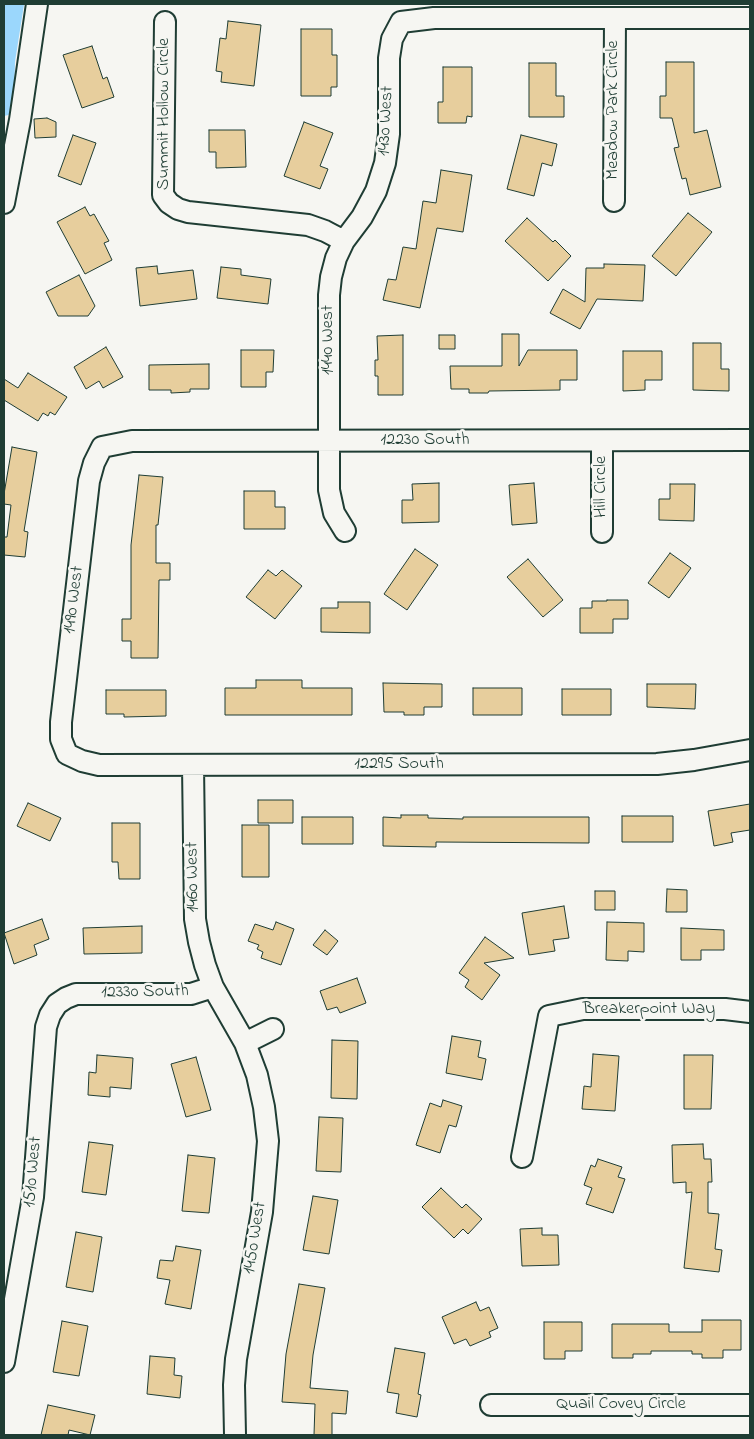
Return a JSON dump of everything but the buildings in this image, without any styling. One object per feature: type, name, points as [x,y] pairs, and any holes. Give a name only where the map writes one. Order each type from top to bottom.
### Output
[{"type":"street","points":[[4,203],[20,120],[37,4]]},
{"type":"street","name":"1430 West","points":[[344,241],[362,216],[376,191],[385,163],[389,134],[389,58],[392,39],[401,22],[434,18],[615,18]]},
{"type":"street","points":[[615,18],[750,18]]},
{"type":"street","name":"Meadow Park Circle","points":[[614,201],[615,18]]},
{"type":"street","name":"Summit Hollow Circle","points":[[165,22],[163,195],[169,203],[178,209],[188,212],[308,225],[344,241]]},
{"type":"street","name":"1440 West","points":[[344,241],[336,258],[329,295],[329,441],[330,490],[334,513],[345,531]]},
{"type":"street","name":"12230 South","points":[[102,447],[132,441],[750,440]]},
{"type":"street","name":"Hill Circle","points":[[602,441],[602,532]]},
{"type":"street","name":"1490 West","points":[[67,754],[61,739],[60,722],[90,481],[94,464],[102,447]]},
{"type":"street","name":"12295 South","points":[[67,754],[82,761],[99,765],[657,764],[741,752]]},
{"type":"street","name":"1460 West","points":[[193,765],[195,920],[205,965],[213,987]]},
{"type":"street","name":"12330 South","points":[[76,994],[191,994],[213,987]]},
{"type":"street","name":"1450 West","points":[[213,987],[245,1043],[257,1074],[268,1140],[262,1212],[236,1359],[234,1435]]},
{"type":"street","name":"1510 West","points":[[4,1362],[33,1197],[46,1028],[50,1015],[57,1004],[76,994]]},
{"type":"street","name":"Breakerpoint Way","points":[[522,1157],[549,1016],[583,1010],[725,1010],[750,1012]]},
{"type":"street","points":[[245,1043],[273,1029]]},
{"type":"street","name":"Quail Covey Circle","points":[[491,1405],[750,1404]]},
{"type":"waterway","points":[[4,106],[5,61],[14,4]]}]
